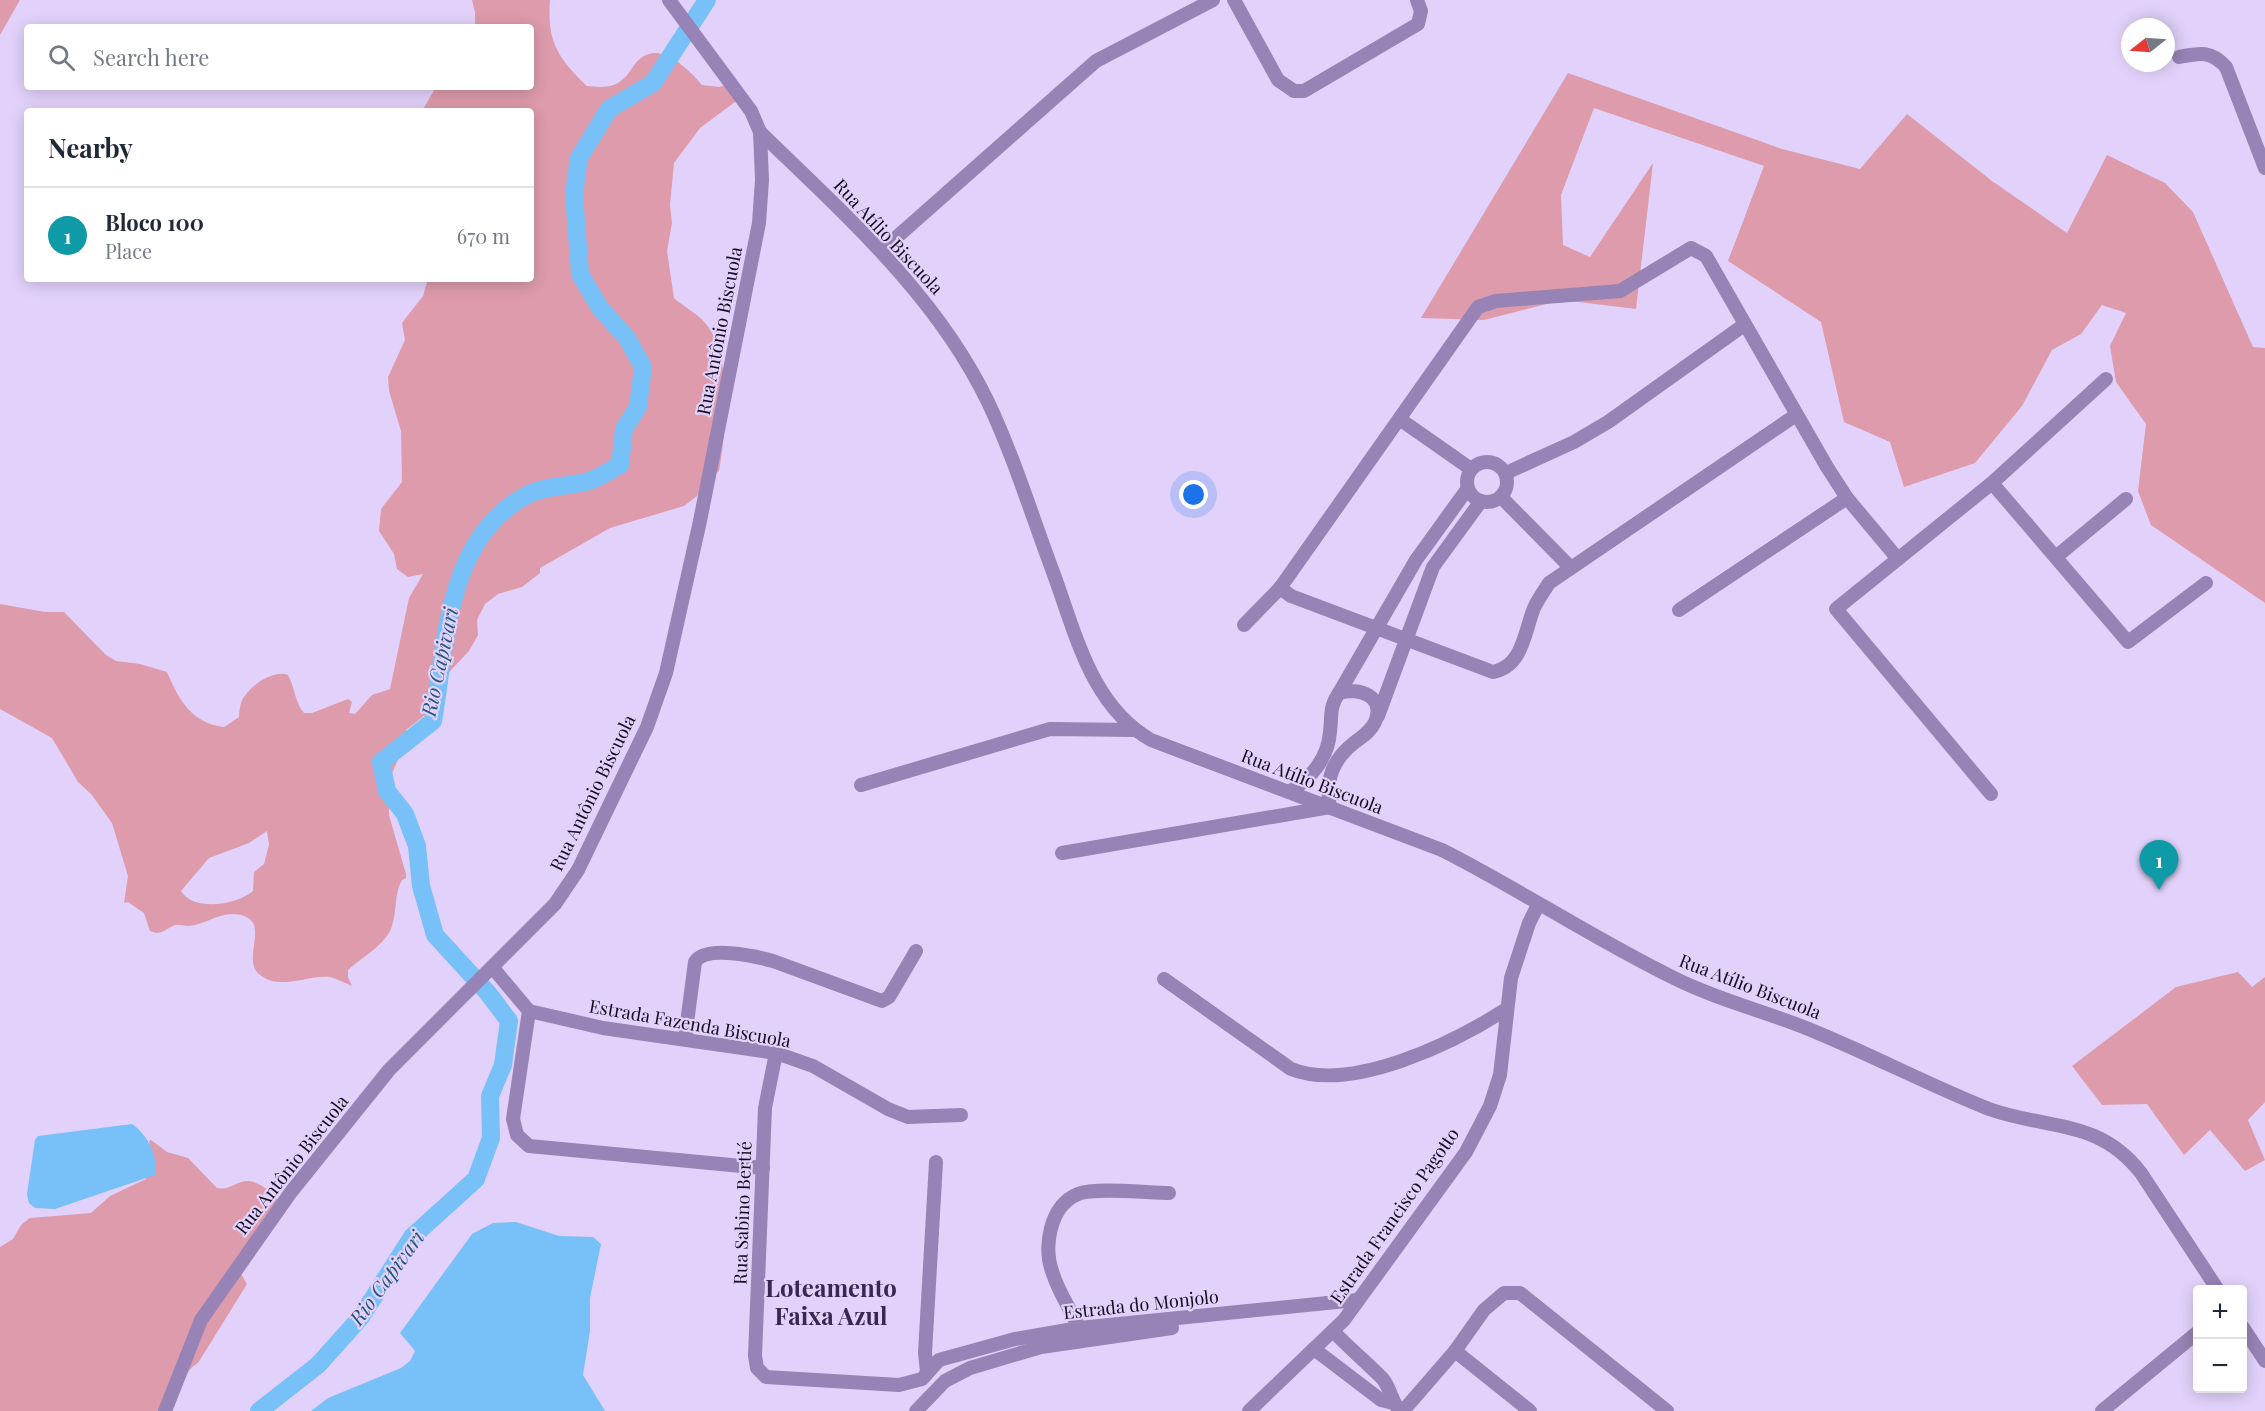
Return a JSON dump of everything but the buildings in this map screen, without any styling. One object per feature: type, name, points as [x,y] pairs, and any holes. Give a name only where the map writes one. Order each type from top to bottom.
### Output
[{"type":"street","name":"Rua Atílio Biscuola","points":[[669,0],[751,111],[760,132],[881,251],[935,316],[988,401],[1086,661],[1101,693],[1115,713],[1134,730],[1151,740],[1442,850],[1642,962],[1707,994],[1817,1032],[1989,1109],[2009,1116],[2087,1131],[2108,1142],[2132,1161],[2215,1285]]},
{"type":"street","points":[[881,251],[1096,61],[1213,0]]},
{"type":"street","points":[[1234,0],[1278,80],[1294,91],[1304,91],[1418,24],[1420,11],[1417,0]]},
{"type":"street","points":[[2179,57],[2204,52],[2218,58],[2226,67],[2265,168]]},
{"type":"street","name":"Rua Antônio Biscuola","points":[[165,1411],[201,1320],[284,1201],[389,1070],[555,904],[578,870],[647,727],[666,673],[703,509],[759,223],[762,180],[760,132]]},
{"type":"street","points":[[1244,625],[1280,588],[1401,420],[1478,307],[1496,301],[1620,291],[1691,248],[1706,256],[1796,415],[1847,498],[1898,558]]},
{"type":"street","points":[[1506,473],[1574,442],[1608,422],[1744,325]]},
{"type":"street","points":[[1990,794],[1836,609],[1992,483],[2106,379]]},
{"type":"street","points":[[1280,588],[1291,596],[1493,672],[1505,670],[1516,660],[1535,605],[1549,583],[1796,415]]},
{"type":"street","points":[[1401,420],[1471,469]]},
{"type":"street","points":[[1490,461],[1502,467],[1506,473],[1508,486],[1501,497],[1492,502],[1481,501],[1473,496],[1468,488],[1467,478],[1476,464],[1490,461]]},
{"type":"street","points":[[1992,483],[2057,556],[2128,642],[2206,583]]},
{"type":"street","points":[[1289,792],[1308,779],[1326,749],[1332,703],[1416,560],[1468,488]]},
{"type":"street","points":[[1501,497],[1570,567]]},
{"type":"street","points":[[1679,610],[1847,498]]},
{"type":"street","points":[[2057,556],[2126,499]]},
{"type":"street","points":[[1062,853],[1330,807],[1327,791],[1329,776],[1338,757],[1370,730],[1376,720],[1433,567],[1481,501]]},
{"type":"street","points":[[1339,693],[1352,689],[1362,691],[1371,697],[1377,707],[1376,720]]},
{"type":"street","points":[[861,785],[1050,729],[1134,730]]},
{"type":"street","name":"Estrada Francisco Pagotto","points":[[1249,1411],[1344,1320],[1422,1217],[1466,1152],[1490,1106],[1500,1075],[1510,978],[1529,922],[1538,905]]},
{"type":"street","points":[[685,1038],[695,962],[699,956],[708,952],[773,961],[885,1001],[916,951]]},
{"type":"street","points":[[489,971],[529,1011],[513,1119],[517,1135],[529,1146],[763,1168]]},
{"type":"street","points":[[1164,979],[1291,1069],[1308,1075],[1335,1076],[1364,1072],[1437,1047],[1472,1032],[1505,1010]]},
{"type":"street","name":"Estrada Fazenda Biscuola","points":[[529,1011],[603,1028],[685,1038],[776,1053],[813,1066],[888,1109],[908,1117],[962,1115]]},
{"type":"street","name":"Rua Sabino Bertié","points":[[760,1374],[755,1356],[765,1108],[776,1053]]},
{"type":"street","points":[[933,1365],[925,1353],[936,1162]]},
{"type":"street","points":[[1079,1328],[1053,1274],[1049,1259],[1052,1223],[1059,1209],[1078,1193],[1170,1193]]},
{"type":"street","points":[[1399,1408],[1455,1351],[1484,1310],[1504,1293],[1520,1293],[1667,1411]]},
{"type":"street","name":"Estrada do Monjolo","points":[[760,1374],[772,1380],[900,1385],[922,1379],[933,1365],[1015,1339],[1079,1328],[1357,1300]]},
{"type":"street","points":[[916,1411],[945,1381],[970,1368],[1041,1347],[1120,1334],[1329,1310],[1344,1320]]},
{"type":"street","points":[[1333,1331],[1382,1378],[1399,1408]]},
{"type":"street","points":[[2247,1334],[2265,1361]]},
{"type":"street","points":[[2102,1411],[2193,1336]]},
{"type":"street","points":[[1314,1350],[1381,1400],[1399,1408]]},
{"type":"street","points":[[1455,1351],[1530,1411]]},
{"type":"shaded area","points":[[0,0],[20,0],[0,35]]},
{"type":"shaded area","points":[[472,0],[550,0],[550,27],[556,48],[568,66],[587,86],[605,87],[618,83],[640,58],[652,53],[668,56],[676,61],[702,85],[719,87],[737,82],[739,99],[700,128],[674,163],[670,205],[672,223],[667,251],[674,298],[706,323],[716,342],[721,359],[725,418],[719,471],[705,481],[697,496],[684,506],[610,528],[540,568],[540,573],[522,587],[498,594],[485,604],[477,620],[478,635],[469,651],[439,683],[434,705],[406,730],[404,746],[389,780],[389,815],[406,878],[399,885],[394,920],[389,933],[379,945],[348,970],[352,986],[330,977],[275,982],[259,974],[254,967],[255,933],[250,919],[241,915],[227,914],[196,925],[175,925],[161,932],[154,932],[150,931],[144,913],[128,902],[124,903],[128,876],[112,823],[91,794],[78,782],[52,738],[0,709],[0,604],[45,612],[64,612],[106,655],[116,661],[140,664],[167,672],[176,692],[188,709],[203,721],[213,725],[224,727],[239,717],[241,703],[248,691],[261,681],[275,675],[288,675],[304,713],[312,713],[348,699],[352,702],[349,713],[355,714],[372,695],[390,689],[409,598],[423,574],[408,577],[397,569],[394,554],[379,531],[381,509],[402,482],[401,431],[389,391],[388,377],[405,340],[402,323],[423,296],[427,282],[534,282],[534,108],[424,108],[434,90],[534,90],[534,24],[475,24]],"holes":[[[267,831],[269,845],[264,864],[254,872],[253,891],[237,900],[205,904],[187,898],[181,891],[209,858],[249,843]]]},
{"type":"shaded area","points":[[1568,73],[1782,149],[1860,169],[1907,114],[1992,181],[2067,233],[2107,155],[2165,183],[2193,212],[2253,347],[2265,348],[2265,603],[2151,525],[2138,491],[2146,424],[2116,382],[2110,346],[2126,313],[2102,305],[2081,334],[2052,350],[2022,406],[1975,463],[1904,487],[1890,442],[1844,422],[1821,322],[1728,261],[1764,166],[1594,108],[1561,195],[1563,245],[1590,257],[1653,163],[1636,309],[1562,300],[1484,320],[1421,318]]},
{"type":"shaded area","points":[[2238,972],[2252,987],[2265,977],[2265,1102],[2248,1120],[2265,1160],[2245,1171],[2210,1130],[2184,1155],[2147,1104],[2102,1105],[2072,1066],[2176,987]]},
{"type":"shaded area","points":[[151,1140],[167,1152],[188,1158],[217,1188],[251,1181],[259,1184],[277,1198],[280,1205],[237,1267],[247,1284],[198,1363],[188,1371],[172,1411],[0,1411],[0,1247],[13,1239],[21,1225],[30,1218],[91,1213],[110,1196],[146,1179],[152,1154],[149,1141]]},
{"type":"water","points":[[132,1124],[151,1146],[156,1168],[155,1175],[55,1209],[35,1208],[29,1203],[27,1194],[35,1140],[38,1136]]},
{"type":"water","points":[[516,1222],[559,1236],[593,1237],[601,1244],[590,1298],[590,1331],[583,1375],[605,1411],[311,1411],[328,1398],[401,1368],[410,1361],[415,1351],[400,1333],[472,1234],[493,1223]]},
{"type":"waterway","name":"Rio Capivari","points":[[259,1411],[318,1365],[361,1317],[412,1237],[476,1179],[491,1138],[490,1096],[503,1065],[509,1021],[488,993],[435,935],[421,886],[417,846],[405,814],[387,791],[381,762],[433,721],[455,594],[466,563],[481,536],[502,513],[529,494],[592,480],[620,465],[624,429],[638,407],[643,367],[627,338],[600,308],[580,274],[574,194],[579,158],[609,109],[653,83],[707,0]]},
{"type":"place","name":"Bloco 100","points":[[2159,890]]},
{"type":"district","name":"Loteamento Faixa Azul","points":[[831,1303]]}]
